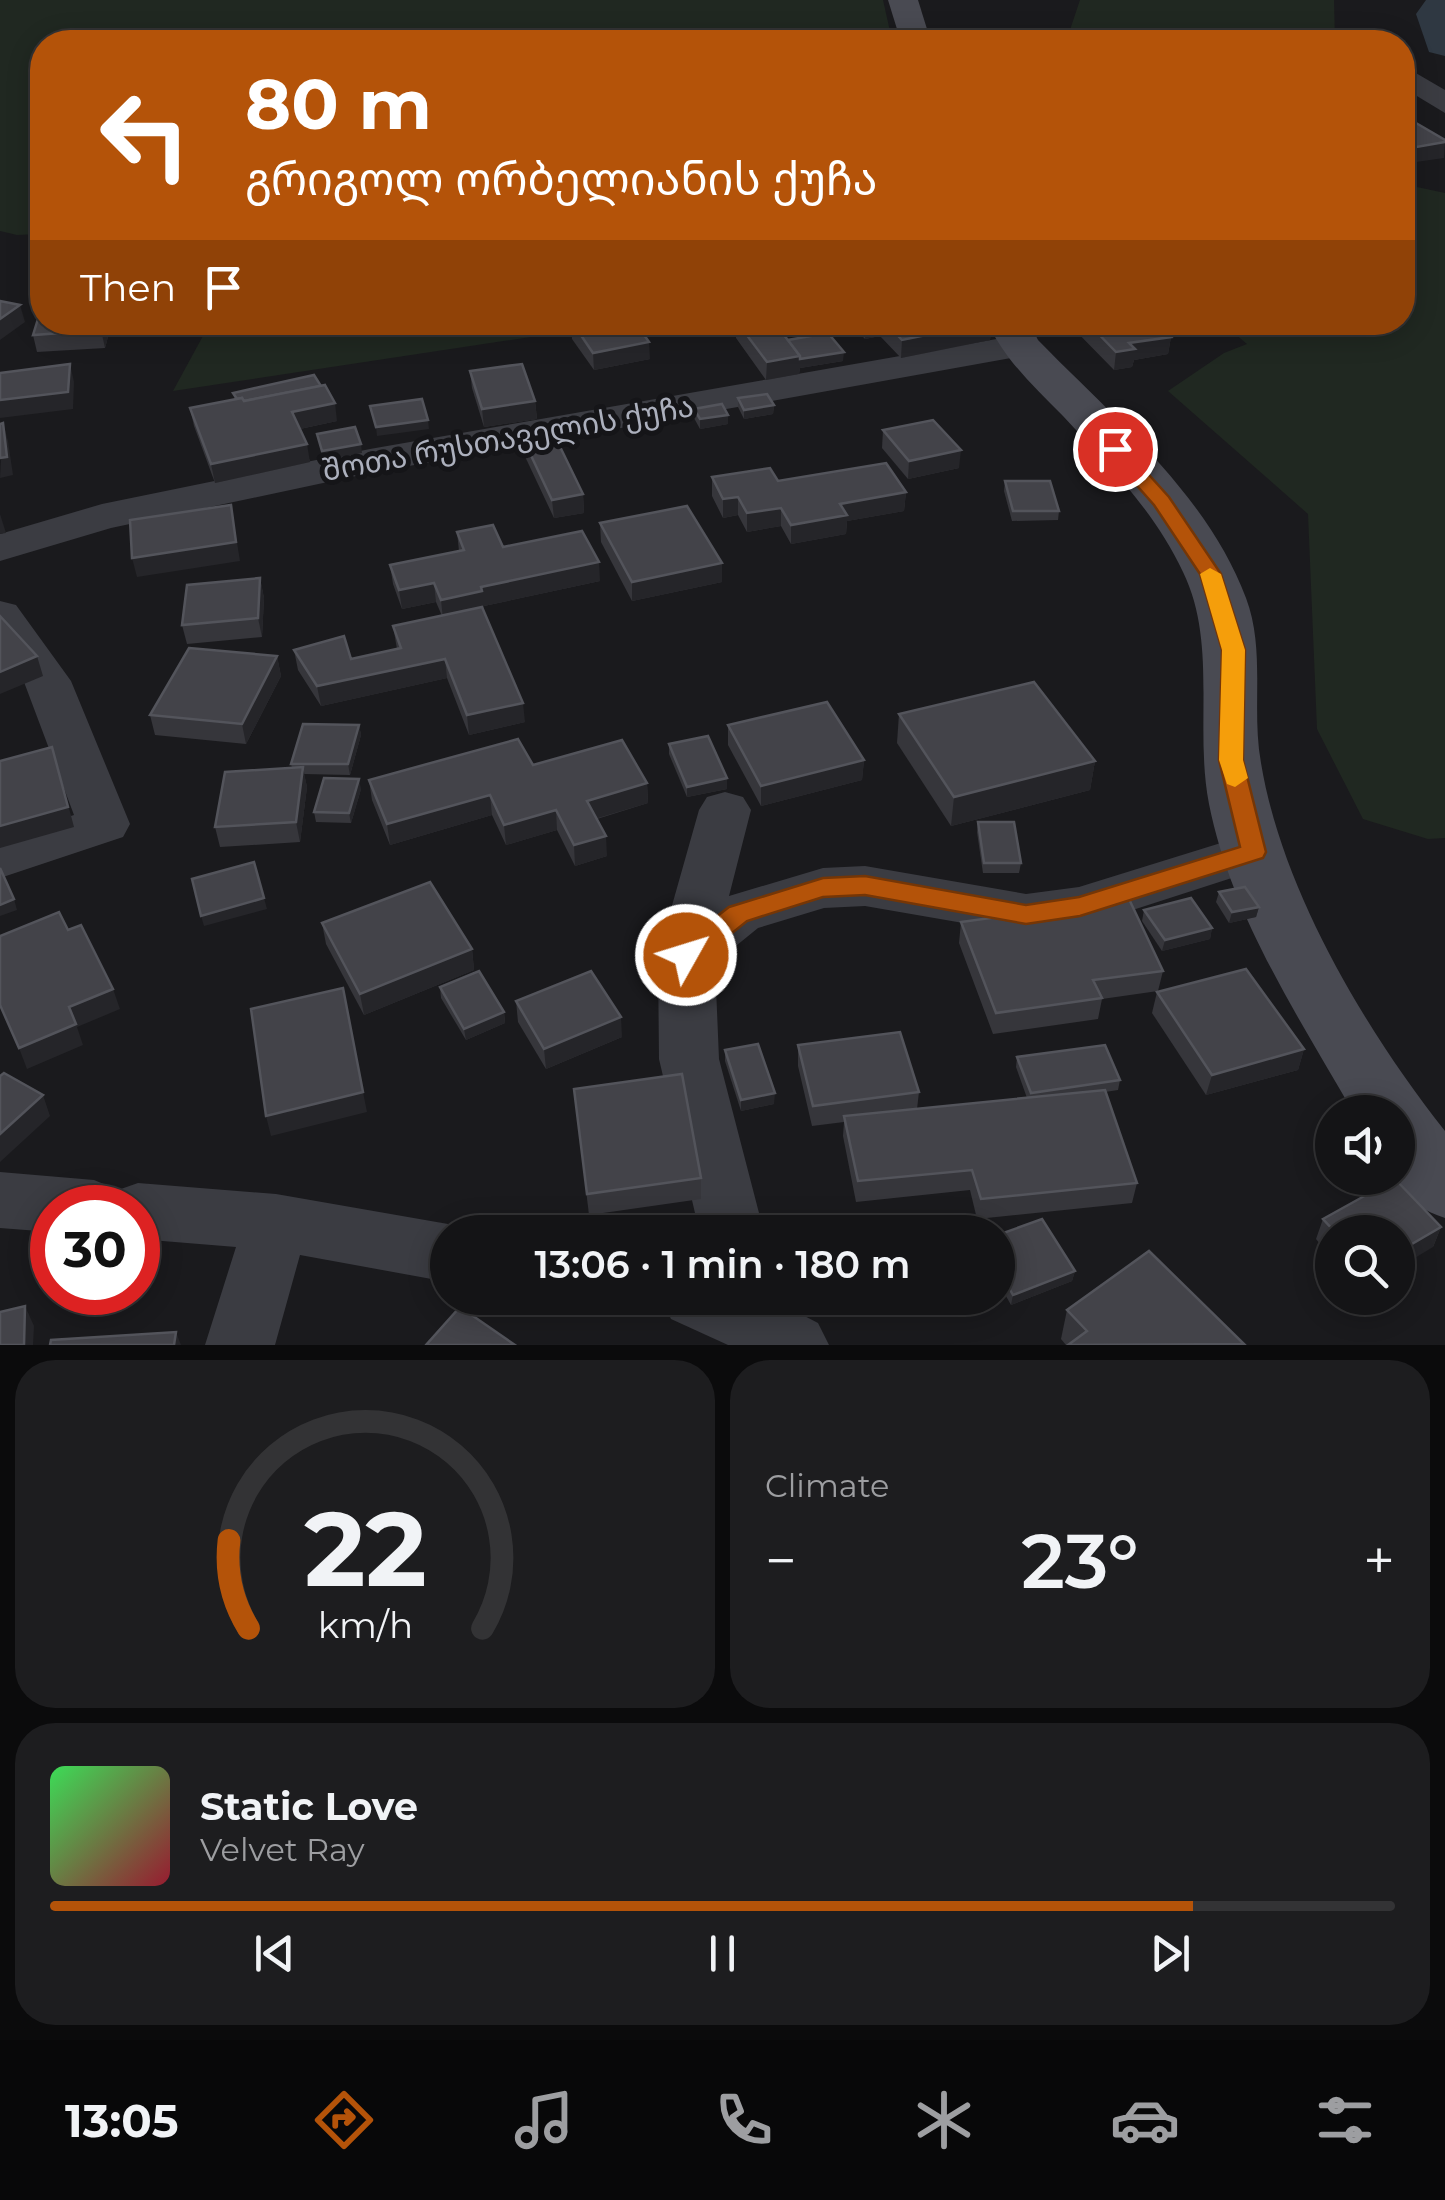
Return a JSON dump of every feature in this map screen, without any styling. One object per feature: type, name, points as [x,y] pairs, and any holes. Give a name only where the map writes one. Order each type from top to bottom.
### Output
[{"type":"main road","points":[[903,0],[912,30]]},
{"type":"main road","points":[[1015,335],[1162,501],[1210,574],[1234,650],[1231,760],[1254,852],[1314,984],[1380,1095]]},
{"type":"main road","points":[[1415,1147],[1445,1187]]},
{"type":"street","points":[[1415,82],[1445,104]]},
{"type":"street","name":"შოთა რუსთაველის ქუჩა","points":[[0,548],[102,517],[1009,335]]},
{"type":"street","points":[[0,615],[47,681],[104,824],[0,859]]},
{"type":"street","points":[[725,810],[686,955],[689,1060],[727,1215]]},
{"type":"street","points":[[686,955],[738,914],[823,888],[865,886],[1026,914],[1080,907],[1254,852]]},
{"type":"street","points":[[0,1200],[30,1203]]},
{"type":"street","points":[[160,1213],[276,1222],[430,1250]]},
{"type":"street","points":[[240,1345],[276,1222]]},
{"type":"street","points":[[737,1315],[794,1345]]},
{"type":"shaded area","points":[[0,0],[883,0],[890,30],[30,30],[30,234],[0,231]]},
{"type":"shaded area","points":[[1080,0],[1334,0],[1335,30],[1070,30]]},
{"type":"shaded area","points":[[1415,187],[1445,193],[1445,838],[1428,839],[1363,819],[1317,729],[1308,514],[1168,391],[1224,353],[1247,344],[1236,335],[1415,335]]},
{"type":"shaded area","points":[[203,335],[544,335],[173,391]]},
{"type":"building","points":[[1415,123],[1445,140],[1445,142],[1415,147]]},
{"type":"building","points":[[0,301],[20,305],[0,319]]},
{"type":"building","points":[[581,335],[644,335],[649,342],[593,353]]},
{"type":"building","points":[[747,335],[784,335],[800,356],[767,362]]},
{"type":"building","points":[[830,335],[844,352],[800,359],[788,340]]},
{"type":"building","points":[[897,335],[927,335],[902,340]]},
{"type":"building","points":[[1100,335],[1171,337],[1129,343],[1135,349],[1116,352]]},
{"type":"building","points":[[70,364],[68,392],[0,400],[0,373]]},
{"type":"building","points":[[522,364],[535,401],[482,409],[470,371]]},
{"type":"building","points":[[314,375],[321,386],[244,401],[233,393]]},
{"type":"building","points":[[325,385],[335,403],[292,412],[307,444],[211,464],[190,408]]},
{"type":"building","points":[[767,394],[774,405],[744,410],[738,398]]},
{"type":"building","points":[[422,399],[428,420],[376,427],[370,406]]},
{"type":"building","points":[[722,404],[728,415],[700,419],[694,409]]},
{"type":"building","points":[[933,420],[961,450],[909,461],[883,430]]},
{"type":"building","points":[[3,423],[7,457],[0,458],[0,424]]},
{"type":"building","points":[[549,424],[583,494],[552,500],[519,430]]},
{"type":"building","points":[[355,427],[361,444],[322,451],[317,434]]},
{"type":"building","points":[[886,463],[906,492],[840,504],[847,515],[791,525],[781,508],[747,513],[738,497],[723,499],[712,477],[770,468],[778,481]]},
{"type":"building","points":[[1005,481],[1050,481],[1059,511],[1013,511]]},
{"type":"building","points":[[231,505],[236,542],[132,558],[130,520]]},
{"type":"building","points":[[687,506],[722,563],[632,582],[600,523]]},
{"type":"building","points":[[493,525],[503,547],[582,531],[599,562],[481,587],[482,591],[441,600],[434,583],[399,590],[390,565],[464,550],[457,532]]},
{"type":"building","points":[[260,578],[258,618],[182,625],[187,585]]},
{"type":"building","points":[[482,607],[523,703],[467,715],[445,659],[317,686],[294,650],[344,636],[351,659],[401,648],[393,626]]},
{"type":"building","points":[[0,616],[37,656],[0,672]]},
{"type":"building","points":[[189,648],[277,656],[242,724],[150,715]]},
{"type":"building","points":[[1034,682],[1095,761],[954,797],[899,714]]},
{"type":"building","points":[[827,702],[864,760],[761,786],[728,725]]},
{"type":"building","points":[[303,724],[359,725],[348,764],[291,764]]},
{"type":"building","points":[[708,736],[727,778],[687,787],[669,744]]},
{"type":"building","points":[[518,739],[533,765],[622,740],[647,783],[587,801],[606,836],[574,845],[556,810],[504,825],[490,795],[387,824],[369,780]]},
{"type":"building","points":[[52,747],[68,807],[0,826],[0,761]]},
{"type":"building","points":[[303,767],[296,822],[215,827],[225,772]]},
{"type":"building","points":[[324,778],[359,779],[349,813],[314,812]]},
{"type":"building","points":[[978,822],[1014,822],[1021,863],[984,863]]},
{"type":"building","points":[[254,862],[264,898],[201,916],[192,879]]},
{"type":"building","points":[[0,868],[14,899],[0,905]]},
{"type":"building","points":[[430,882],[472,949],[360,994],[322,923]]},
{"type":"building","points":[[1245,887],[1259,907],[1232,912],[1219,892]]},
{"type":"building","points":[[1191,898],[1212,928],[1165,940],[1144,910]]},
{"type":"building","points":[[1129,899],[1163,971],[1093,980],[1102,998],[996,1013],[961,922]]},
{"type":"building","points":[[59,912],[68,930],[81,925],[113,989],[69,1007],[76,1024],[19,1048],[0,1005],[0,936]]},
{"type":"building","points":[[1246,969],[1304,1049],[1212,1075],[1157,992]]},
{"type":"building","points":[[479,971],[504,1012],[464,1029],[440,987]]},
{"type":"building","points":[[591,971],[621,1017],[544,1049],[516,1001]]},
{"type":"building","points":[[343,988],[363,1092],[266,1116],[251,1009]]},
{"type":"building","points":[[900,1032],[919,1092],[813,1106],[798,1045]]},
{"type":"building","points":[[758,1044],[775,1093],[741,1100],[725,1050]]},
{"type":"building","points":[[1105,1045],[1120,1080],[1031,1093],[1017,1057]]},
{"type":"building","points":[[4,1073],[43,1095],[0,1134],[0,1076]]},
{"type":"building","points":[[682,1074],[701,1178],[587,1194],[574,1089]]},
{"type":"building","points":[[1105,1090],[1137,1183],[981,1199],[972,1170],[858,1181],[844,1116]]},
{"type":"building","points":[[1366,1195],[1410,1195],[1441,1227],[1415,1242],[1415,1215],[1330,1215]]},
{"type":"building","points":[[1042,1219],[1075,1271],[1015,1294],[1015,1229]]},
{"type":"building","points":[[1149,1251],[1244,1344],[1068,1345],[1087,1331],[1067,1310]]},
{"type":"building","points":[[25,1306],[24,1345],[0,1345],[0,1312]]},
{"type":"building","points":[[453,1315],[472,1315],[515,1345],[426,1345]]},
{"type":"building","points":[[176,1332],[174,1345],[50,1345],[51,1340]]},
{"type":"waterway","points":[[1445,4],[1438,14],[1445,42]]},
{"type":"slow traffic","points":[[1210,574],[1234,650],[1231,760],[1235,778]]},
{"type":"route","points":[[686,955],[738,914],[823,888],[865,886],[1026,914],[1080,907],[1149,882],[1254,852],[1231,760],[1234,650],[1210,574],[1162,501],[1115,449]]}]
